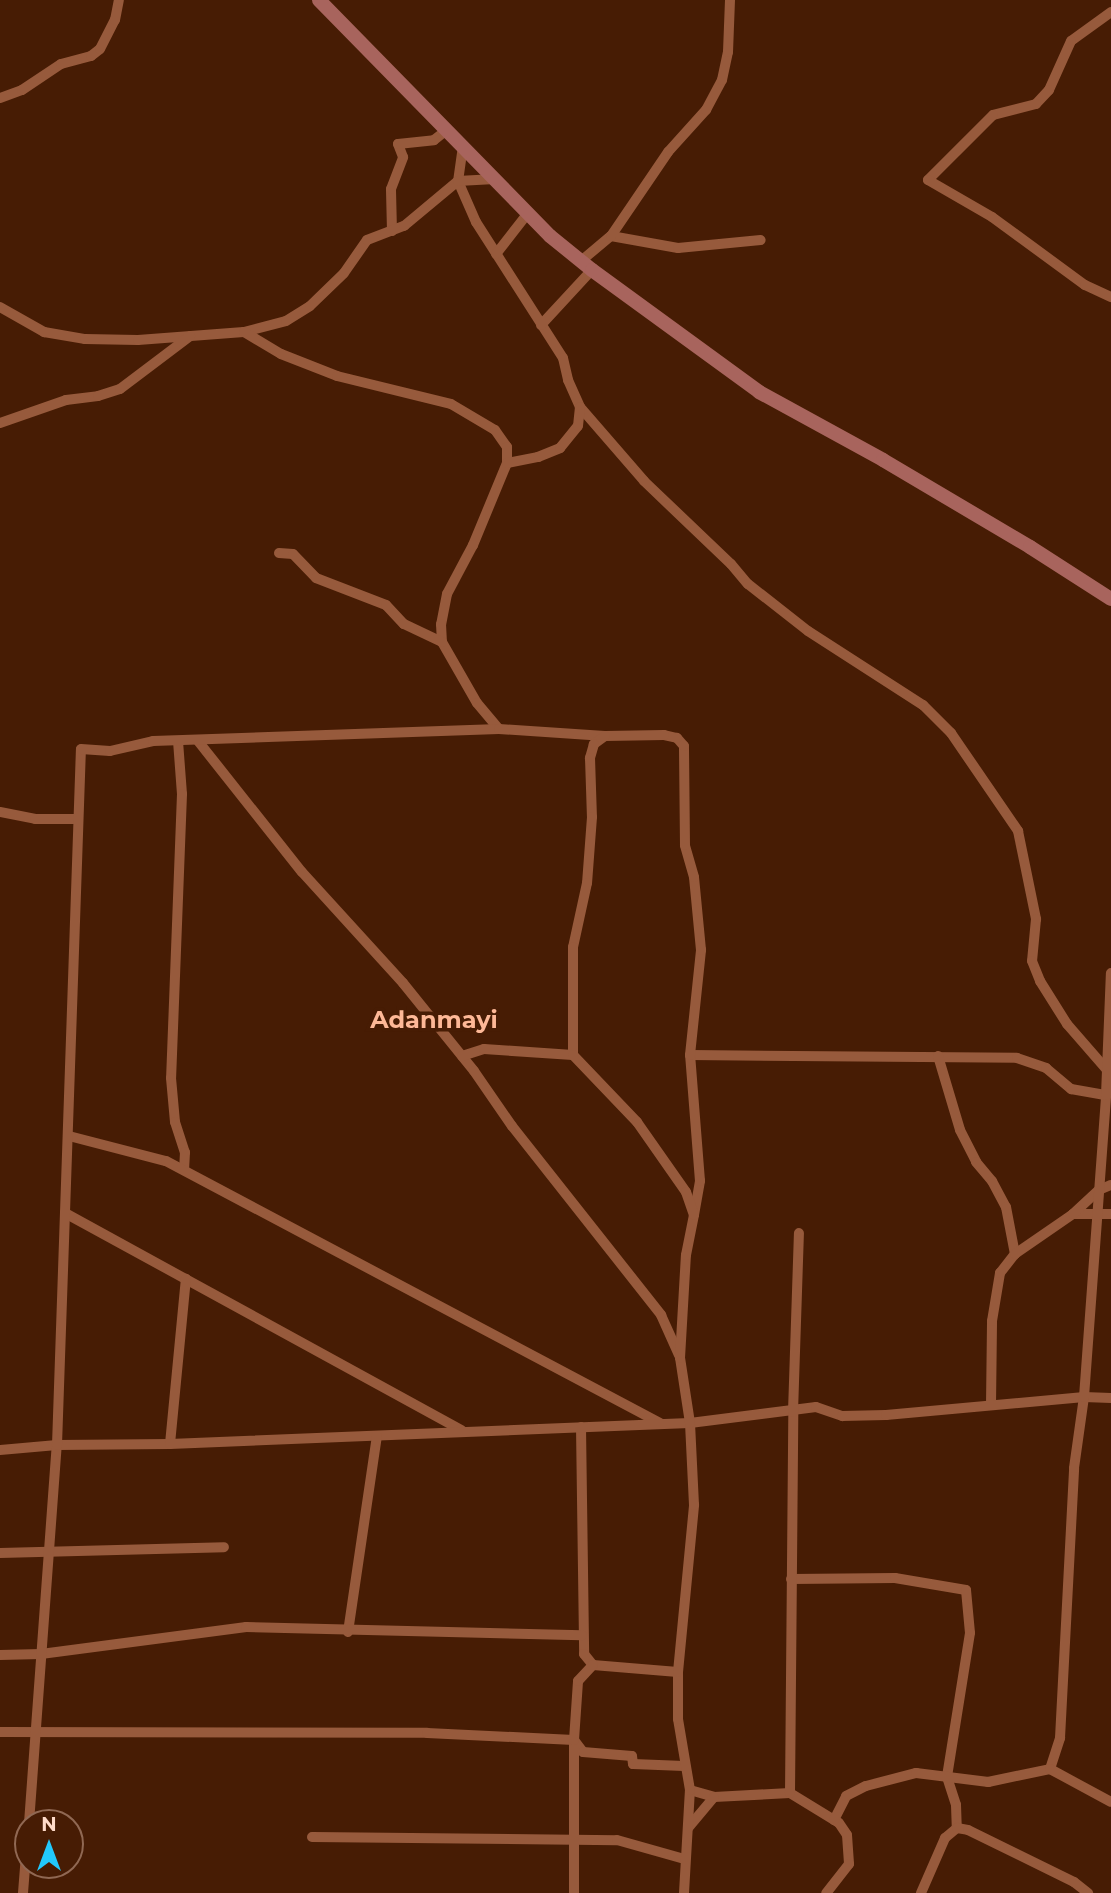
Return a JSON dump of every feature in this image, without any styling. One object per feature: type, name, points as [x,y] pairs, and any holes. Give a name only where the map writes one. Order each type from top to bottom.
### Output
[{"type":"main road","points":[[319,0],[528,213],[587,266],[759,393],[905,473],[1111,599]]},
{"type":"street","points":[[0,98],[22,90],[61,64],[91,56],[100,49],[115,20],[119,0]]},
{"type":"street","points":[[541,325],[611,236],[668,152],[705,110],[722,80],[728,52],[730,0]]},
{"type":"street","points":[[1111,12],[1070,41],[1049,90],[1036,103],[993,115],[928,180],[992,217],[1085,285],[1111,297]]},
{"type":"street","points":[[392,231],[391,189],[403,157],[398,144],[434,140],[447,130]]},
{"type":"street","points":[[463,146],[458,181],[476,222],[563,358],[568,380],[580,407],[644,481],[732,564],[748,584],[808,631],[923,705],[951,733],[1018,831],[1036,919],[1032,961],[1040,981],[1066,1024],[1107,1070]]},
{"type":"street","points":[[0,307],[44,332],[85,339],[138,340],[244,332],[286,321],[310,306],[344,273],[367,240],[404,226],[458,181],[495,179]]},
{"type":"street","points":[[496,254],[528,213]]},
{"type":"street","points":[[611,236],[678,248],[761,240]]},
{"type":"street","points":[[244,332],[281,354],[337,376],[451,404],[495,430],[507,447],[507,463],[473,545],[447,594],[441,624],[442,642],[477,703],[499,729]]},
{"type":"street","points":[[0,423],[66,400],[98,396],[120,389],[190,336]]},
{"type":"street","points":[[507,463],[538,457],[560,448],[578,426],[580,407]]},
{"type":"street","points":[[279,553],[293,554],[316,578],[386,605],[404,624],[442,642]]},
{"type":"street","points":[[30,1809],[57,1445],[81,749],[110,751],[153,741],[499,729],[605,736],[664,735],[677,737],[684,746],[685,845],[694,877],[701,950],[690,1055],[700,1181],[686,1255],[680,1358],[690,1423],[694,1505],[678,1672],[678,1719],[690,1790],[684,1893]]},
{"type":"street","points":[[573,1055],[573,947],[587,883],[592,817],[590,758],[594,744],[605,736]]},
{"type":"street","points":[[178,741],[182,794],[171,1078],[175,1122],[185,1152],[184,1170]]},
{"type":"street","points":[[198,741],[302,872],[403,984],[462,1056],[662,1315],[680,1358]]},
{"type":"street","points":[[0,812],[35,819],[78,819]]},
{"type":"street","points":[[1050,1769],[1060,1738],[1074,1468],[1084,1397],[1095,1214],[1106,1095],[1111,973]]},
{"type":"street","points":[[462,1056],[484,1049],[573,1055],[637,1122],[686,1192],[694,1215]]},
{"type":"street","points":[[690,1055],[939,1056],[1034,1061],[1071,1089],[1106,1095]]},
{"type":"street","points":[[939,1056],[960,1130],[976,1162],[992,1181],[1006,1207],[1015,1254]]},
{"type":"street","points":[[69,1136],[166,1161],[663,1424]]},
{"type":"street","points":[[991,1405],[992,1321],[1000,1273],[1015,1254],[1073,1213],[1099,1190],[1111,1185]]},
{"type":"street","points":[[65,1213],[463,1431]]},
{"type":"street","points":[[1073,1213],[1111,1214]]},
{"type":"street","points":[[790,1793],[793,1412],[799,1233]]},
{"type":"street","points":[[170,1444],[186,1279]]},
{"type":"street","points":[[0,1450],[57,1445],[170,1444],[690,1423],[816,1407],[842,1416],[886,1415],[1084,1397],[1111,1398]]},
{"type":"street","points":[[581,1427],[584,1654],[593,1665],[678,1672]]},
{"type":"street","points":[[348,1632],[377,1436]]},
{"type":"street","points":[[0,1553],[224,1546]]},
{"type":"street","points":[[792,1578],[895,1578],[966,1590],[970,1633],[947,1777],[956,1805],[957,1828]]},
{"type":"street","points":[[0,1655],[41,1654],[246,1627],[348,1632],[582,1635]]},
{"type":"street","points":[[574,1893],[577,1839],[574,1740],[578,1681],[593,1665]]},
{"type":"street","points":[[0,1732],[427,1733],[574,1740]]},
{"type":"street","points":[[574,1740],[583,1752],[632,1756],[634,1764],[684,1766]]},
{"type":"street","points":[[834,1821],[846,1796],[866,1786],[916,1773],[988,1782],[1050,1769],[1111,1802]]},
{"type":"street","points":[[690,1790],[714,1797],[790,1793],[834,1821],[847,1835],[849,1864],[826,1893]]},
{"type":"street","points":[[688,1828],[714,1797]]},
{"type":"street","points":[[921,1893],[945,1838],[949,1831],[957,1828],[968,1830],[1074,1882],[1088,1893]]},
{"type":"street","points":[[312,1837],[617,1840],[684,1859]]},
{"type":"district","name":"Adanmayi","points":[[434,1020]]}]
